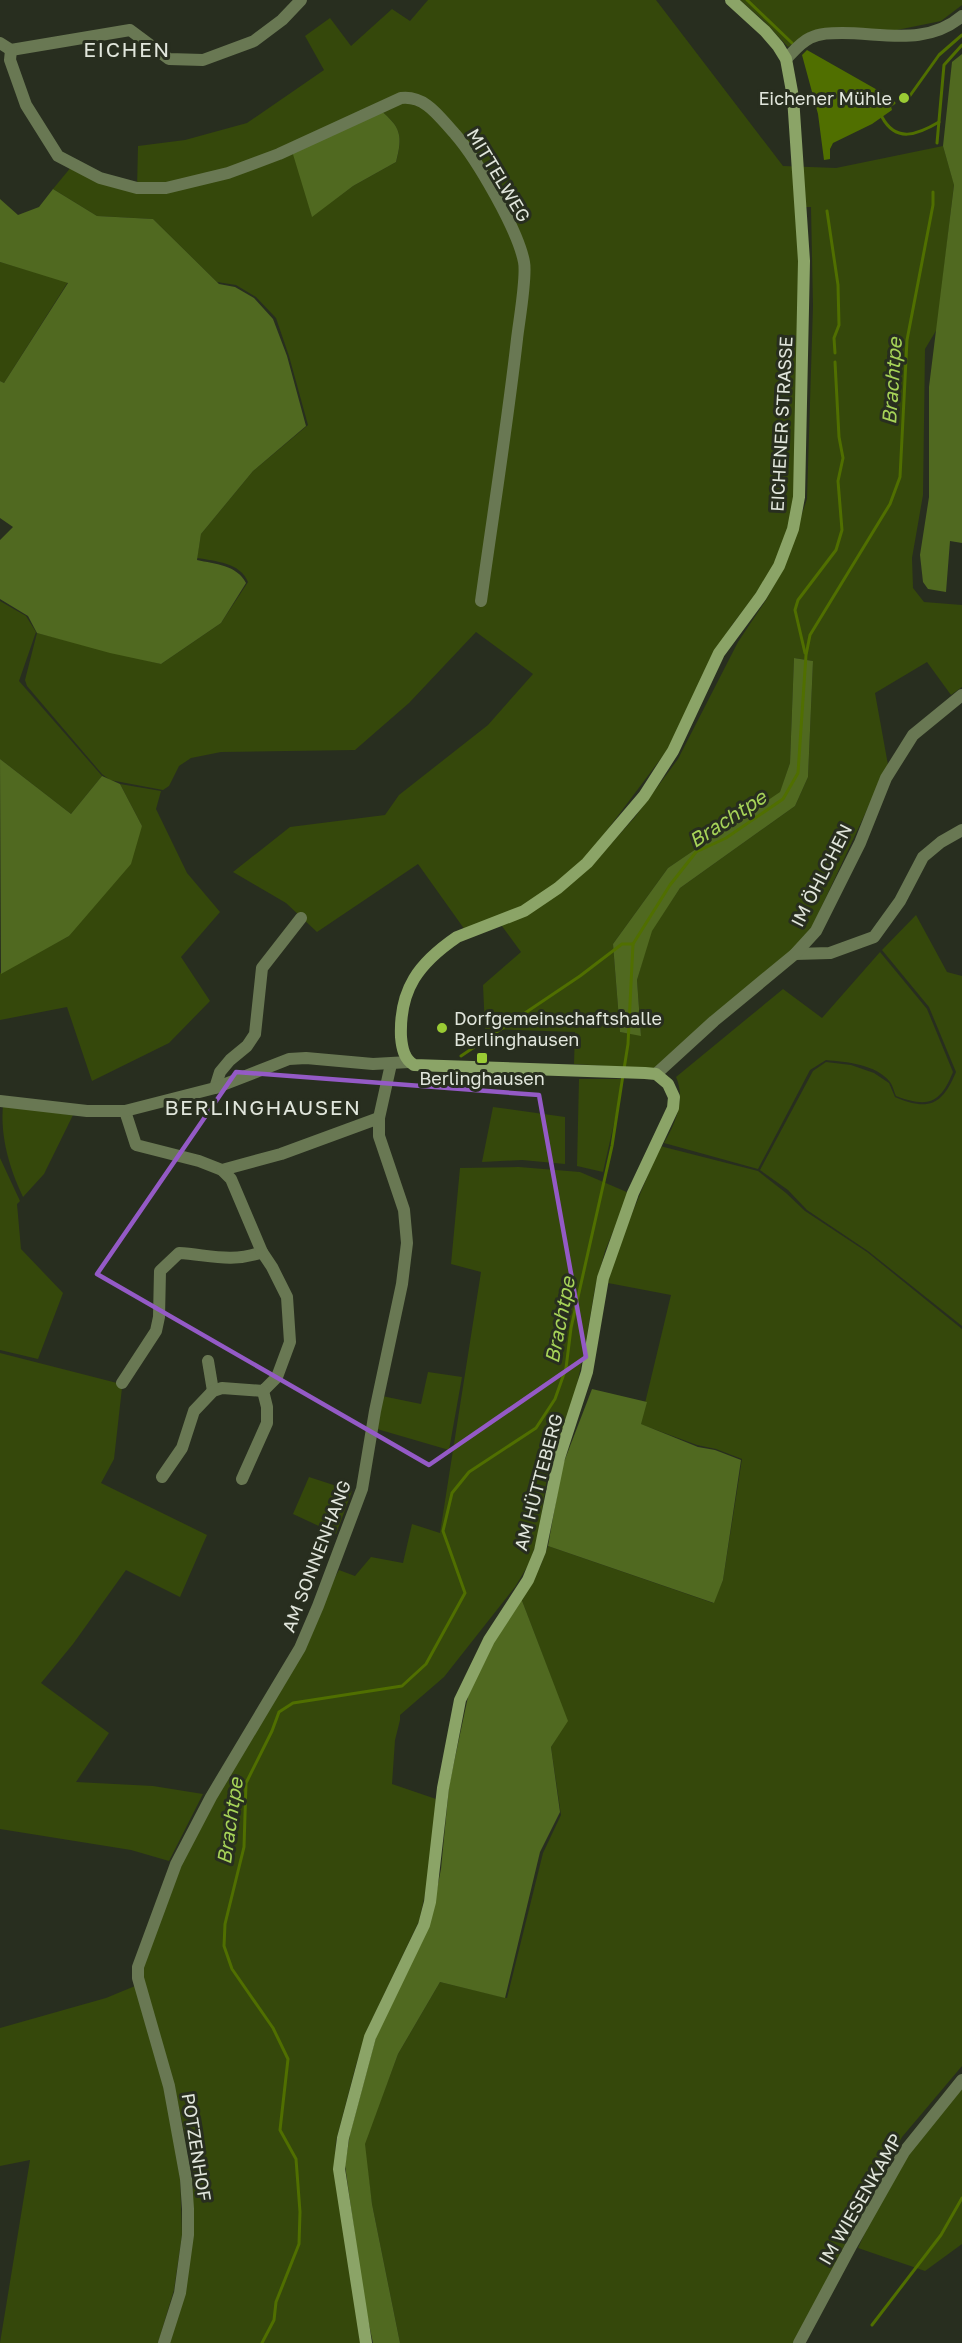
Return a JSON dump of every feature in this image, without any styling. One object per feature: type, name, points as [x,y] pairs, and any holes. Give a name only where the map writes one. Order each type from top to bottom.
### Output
[{"type":"main road","points":[[731,0],[765,31],[786,59]]},
{"type":"main road","name":"EICHENER STRASSE","points":[[409,1062],[404,1053],[401,1026],[405,995],[416,974],[434,955],[457,937],[535,905],[587,863],[657,777],[673,751],[719,653],[761,596],[779,566],[793,529],[799,497],[804,261],[793,97],[786,59]]},
{"type":"main road","points":[[409,1062],[414,1065],[432,1067],[656,1074]]},
{"type":"main road","name":"AM HÜTTEBERG","points":[[366,2343],[342,2190],[340,2155],[351,2103],[370,2037],[424,1924],[430,1902],[443,1788],[464,1689],[489,1640],[528,1580],[540,1551],[559,1458],[587,1372],[603,1278],[633,1193],[673,1108],[674,1097],[671,1089],[663,1078],[656,1074]]},
{"type":"street","points":[[5,47],[130,30],[169,59],[203,60],[254,41],[282,20],[301,0]]},
{"type":"street","points":[[786,59],[808,39],[819,34],[848,33],[887,36],[935,33],[962,16]]},
{"type":"street","name":"MITTELWEG","points":[[5,47],[26,105],[58,156],[99,178],[137,188],[166,188],[228,173],[279,154],[401,98],[416,98],[428,105],[461,142],[511,225],[525,263],[510,402],[481,601]]},
{"type":"street","name":"IM ÖHLCHEN","points":[[656,1074],[795,954],[816,931],[860,843],[886,778],[913,735],[962,695]]},
{"type":"street","points":[[795,954],[830,953],[874,937],[900,901],[923,857],[941,842],[962,830]]},
{"type":"street","points":[[214,1088],[220,1072],[247,1046],[255,1034],[262,968],[301,918]]},
{"type":"street","points":[[0,1101],[87,1111],[125,1111],[214,1088],[289,1059],[391,1064],[409,1062]]},
{"type":"street","name":"AM SONNENHANG","points":[[141,1959],[176,1864],[211,1797],[300,1648],[360,1496],[375,1411],[402,1284],[407,1242],[406,1218],[379,1136],[379,1118],[391,1064]]},
{"type":"street","points":[[125,1111],[136,1145],[199,1161],[222,1170],[231,1179],[262,1252],[273,1267],[287,1297],[290,1342],[277,1377],[263,1391],[222,1388],[213,1391],[194,1412],[182,1448],[162,1478]]},
{"type":"street","points":[[222,1170],[281,1154],[379,1118]]},
{"type":"street","points":[[122,1383],[156,1331],[159,1317],[160,1271],[166,1265],[179,1253],[210,1255],[225,1260],[262,1252]]},
{"type":"street","points":[[208,1361],[213,1391]]},
{"type":"street","points":[[242,1479],[267,1423],[267,1407],[263,1391]]},
{"type":"street","name":"POTZENHOF","points":[[141,1959],[138,1977],[169,2086],[186,2179],[188,2209],[188,2235],[180,2293],[164,2343]]},
{"type":"street","name":"IM WIESENKAMP","points":[[800,2343],[904,2152],[962,2080]]},
{"type":"highlighted area","points":[[236,1072],[539,1095],[586,1357],[429,1465],[97,1274]]},
{"type":"shaded area","points":[[428,0],[656,0],[783,166],[836,168],[943,146],[954,184],[937,329],[925,349],[923,495],[912,558],[913,588],[924,602],[962,605],[962,687],[951,695],[927,662],[875,693],[888,765],[812,927],[791,951],[654,1069],[574,1064],[575,1032],[485,1029],[483,985],[521,952],[499,922],[530,913],[565,889],[593,864],[635,817],[678,759],[738,642],[783,569],[807,499],[813,306],[811,207],[801,207],[800,426],[795,495],[789,529],[776,567],[732,625],[709,662],[668,749],[578,869],[529,907],[465,930],[418,864],[317,932],[286,903],[233,872],[290,827],[385,815],[399,795],[488,725],[533,674],[476,632],[409,703],[355,750],[221,752],[191,758],[179,766],[169,786],[163,790],[110,780],[102,774],[27,686],[25,680],[37,633],[161,664],[221,623],[248,582],[245,576],[234,567],[197,558],[201,534],[253,471],[308,425],[276,318],[256,297],[236,285],[217,282],[153,219],[97,216],[53,189],[72,166],[98,179],[137,189],[138,146],[185,140],[247,123],[324,70],[305,36],[330,18],[351,46],[392,9],[410,21]],"holes":[[[380,110],[396,127],[400,139],[396,162],[353,186],[312,216],[293,150]],[[794,658],[813,661],[808,777],[795,806],[680,888],[651,931],[637,980],[641,1035],[620,1032],[613,944],[668,868],[780,793],[790,763]]]},
{"type":"shaded area","points":[[740,0],[962,0],[962,5],[941,21],[887,32],[851,29],[811,31],[788,47]]},
{"type":"shaded area","points":[[807,50],[888,96],[892,110],[872,124],[833,143],[830,149],[830,159],[824,160],[818,114],[802,55]]},
{"type":"shaded area","points":[[962,54],[962,543],[950,541],[946,592],[928,589],[923,582],[920,555],[929,497],[929,387],[954,185],[943,146],[952,62]]},
{"type":"shaded area","points":[[380,110],[396,127],[400,139],[396,162],[353,186],[312,217],[292,151]]},
{"type":"shaded area","points":[[53,189],[97,216],[153,219],[219,284],[235,287],[254,298],[273,319],[287,356],[306,426],[253,471],[201,534],[197,560],[231,569],[237,572],[246,583],[221,623],[161,664],[37,633],[28,616],[0,599],[0,540],[13,527],[0,518],[0,381],[4,383],[68,283],[0,262],[0,199],[18,215],[39,207]]},
{"type":"shaded area","points":[[0,262],[68,282],[4,383],[0,381]]},
{"type":"shaded area","points":[[0,601],[26,616],[36,632],[19,681],[102,776],[71,814],[0,759]]},
{"type":"shaded area","points":[[794,658],[813,661],[808,777],[795,806],[680,888],[652,931],[637,980],[641,1036],[620,1032],[613,944],[668,868],[780,792],[790,763]]},
{"type":"shaded area","points":[[0,759],[71,814],[102,776],[120,784],[142,826],[131,864],[69,936],[1,974]]},
{"type":"shaded area","points":[[120,784],[161,791],[156,809],[187,873],[220,912],[181,957],[210,1001],[169,1043],[92,1081],[67,1007],[0,1020],[0,973],[69,936],[142,826]]},
{"type":"shaded area","points":[[916,915],[947,972],[962,976],[962,1326],[868,1251],[807,1210],[788,1190],[760,1170],[813,1071],[826,1062],[851,1065],[874,1073],[889,1083],[895,1097],[916,1104],[933,1103],[951,1083],[956,1072],[929,1007],[882,950]]},
{"type":"shaded area","points":[[880,952],[927,1009],[953,1072],[938,1097],[925,1102],[907,1100],[896,1096],[890,1082],[877,1071],[860,1065],[826,1060],[810,1070],[758,1169],[664,1143],[678,1111],[680,1094],[676,1077],[783,989],[822,1018]]},
{"type":"shaded area","points":[[579,1079],[621,1079],[619,1101],[603,1172],[577,1166]]},
{"type":"shaded area","points":[[3,1106],[73,1115],[44,1174],[23,1197],[7,1153],[3,1130]]},
{"type":"shaded area","points":[[493,1107],[565,1117],[565,1164],[522,1160],[482,1162]]},
{"type":"shaded area","points":[[660,1146],[758,1171],[805,1211],[867,1252],[962,1329],[962,2066],[902,2137],[868,2198],[796,2343],[400,2343],[372,2204],[364,2144],[398,2054],[440,1982],[507,1998],[543,1853],[561,1815],[551,1747],[567,1720],[521,1598],[540,1567],[548,1546],[713,1603],[723,1580],[742,1459],[640,1424],[671,1295],[608,1283],[616,1252]]},
{"type":"shaded area","points":[[0,1158],[20,1201],[17,1204],[21,1249],[63,1293],[38,1359],[0,1350]]},
{"type":"shaded area","points":[[519,1167],[580,1172],[629,1193],[605,1251],[595,1288],[574,1400],[547,1477],[538,1537],[530,1562],[515,1587],[444,1677],[400,1715],[395,1740],[392,1784],[436,1799],[431,1868],[419,1921],[367,2030],[336,2141],[334,2171],[364,2343],[168,2343],[192,2236],[193,2171],[175,2090],[142,1978],[143,1958],[178,1864],[339,1570],[355,1576],[371,1557],[403,1563],[412,1524],[440,1533],[481,1272],[451,1264],[460,1168]]},
{"type":"shaded area","points":[[0,1353],[121,1384],[114,1459],[101,1483],[207,1535],[180,1597],[126,1570],[73,1644],[41,1683],[109,1733],[76,1782],[153,1786],[203,1794],[169,1861],[131,1850],[0,1829]]},
{"type":"shaded area","points":[[428,1372],[462,1377],[449,1450],[377,1429],[382,1396],[421,1404]]},
{"type":"shaded area","points":[[592,1389],[647,1402],[641,1424],[698,1447],[715,1450],[741,1460],[723,1580],[714,1603],[548,1546],[562,1467]]},
{"type":"shaded area","points":[[309,1477],[352,1491],[336,1534],[293,1514]]},
{"type":"shaded area","points":[[521,1598],[568,1721],[551,1747],[560,1812],[540,1852],[505,1998],[440,1982],[398,2054],[365,2144],[372,2204],[400,2343],[373,2343],[364,2301],[345,2165],[350,2134],[377,2033],[435,1899],[441,1869],[449,1786],[469,1692],[494,1634]]},
{"type":"shaded area","points":[[135,1986],[166,2091],[180,2178],[182,2235],[174,2290],[158,2343],[0,2343],[30,2160],[0,2166],[0,2028],[106,1998]]},
{"type":"shaded area","points":[[962,2084],[962,2244],[925,2271],[858,2248],[877,2207],[907,2154]]},
{"type":"waterway","points":[[747,0],[792,43]]},
{"type":"waterway","points":[[909,97],[939,55],[962,35]]},
{"type":"waterway","name":"Brachtpe","points":[[937,143],[944,65],[962,45]]},
{"type":"waterway","points":[[882,117],[894,131],[908,134],[939,122]]},
{"type":"waterway","name":"Brachtpe","points":[[624,1069],[628,1044],[633,944],[670,885],[696,852],[726,838],[783,799],[798,773],[806,655],[810,635],[890,504],[900,477],[907,340],[933,205],[933,192]]},
{"type":"waterway","points":[[827,211],[838,285],[839,325],[834,338],[835,353]]},
{"type":"waterway","points":[[805,653],[795,610],[798,600],[836,550],[842,530],[838,481],[843,458],[839,437],[835,362]]},
{"type":"waterway","points":[[461,1056],[580,976],[622,944],[633,944]]},
{"type":"waterway","name":"Brachtpe","points":[[262,2343],[274,2320],[276,2302],[299,2244],[300,2212],[296,2159],[280,2130],[288,2059],[273,2028],[232,1969],[224,1946],[225,1924],[244,1847],[246,1783],[279,1712],[293,1703],[402,1686],[426,1664],[465,1593],[443,1531],[452,1493],[469,1472],[536,1428],[555,1399],[566,1368],[571,1328],[612,1146],[623,1075]]},
{"type":"waterway","points":[[872,2325],[941,2235],[962,2198]]},
{"type":"place","name":"Eichener Mühle","points":[[904,98]]},
{"type":"place","name":"Dorfgemeinschaftshalle Berlinghausen","points":[[442,1028]]},
{"type":"place","name":"Berlinghausen","points":[[482,1058]]},
{"type":"district","name":"EICHEN","points":[[127,49]]},
{"type":"district","name":"BERLINGHAUSEN","points":[[263,1107]]}]
